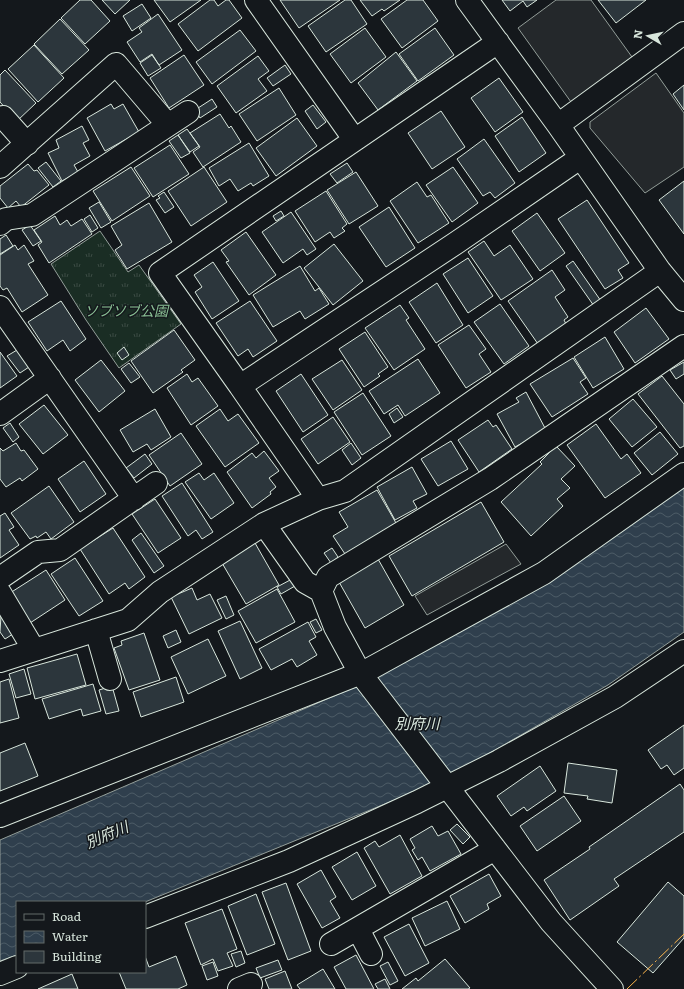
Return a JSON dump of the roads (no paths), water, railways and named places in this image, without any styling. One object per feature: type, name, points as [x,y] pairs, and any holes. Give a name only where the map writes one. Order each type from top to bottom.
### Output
[{"type":"street","points":[[256,0],[354,139]]},
{"type":"street","points":[[467,0],[558,125],[660,271],[682,295]]},
{"type":"street","points":[[558,125],[684,33]]},
{"type":"street","points":[[318,499],[160,273],[498,42]]},
{"type":"street","points":[[0,167],[116,64],[168,125]]},
{"type":"street","points":[[0,224],[6,219],[32,214],[188,112]]},
{"type":"street","points":[[3,117],[27,144]]},
{"type":"street","points":[[240,386],[456,243],[580,158]]},
{"type":"street","points":[[0,661],[128,620],[160,592],[264,524],[318,499],[345,491],[660,271]]},
{"type":"street","points":[[0,307],[134,499]]},
{"type":"street","points":[[321,592],[328,577],[490,479],[684,346]]},
{"type":"street","points":[[0,414],[50,378]]},
{"type":"street","points":[[0,816],[360,673],[544,573],[684,474]]},
{"type":"street","points":[[0,578],[38,552],[60,550],[156,483]]},
{"type":"street","points":[[264,524],[305,582],[321,592],[335,627],[360,673],[551,922],[612,989]]},
{"type":"street","points":[[0,593],[34,650]]},
{"type":"street","points":[[96,630],[110,679]]},
{"type":"street","points":[[146,917],[289,860],[499,761],[615,697],[684,652]]},
{"type":"street","points":[[331,944],[495,850]]},
{"type":"street","points":[[358,929],[371,954]]},
{"type":"street","points":[[0,974],[16,967]]},
{"type":"water","name":"別府川","points":[[684,477],[684,632],[608,685],[441,781],[146,902],[16,901],[16,955],[0,961],[0,840],[371,680]]},
{"type":"park label","name":"ソブソブ公園","points":[[126,311]]}]
